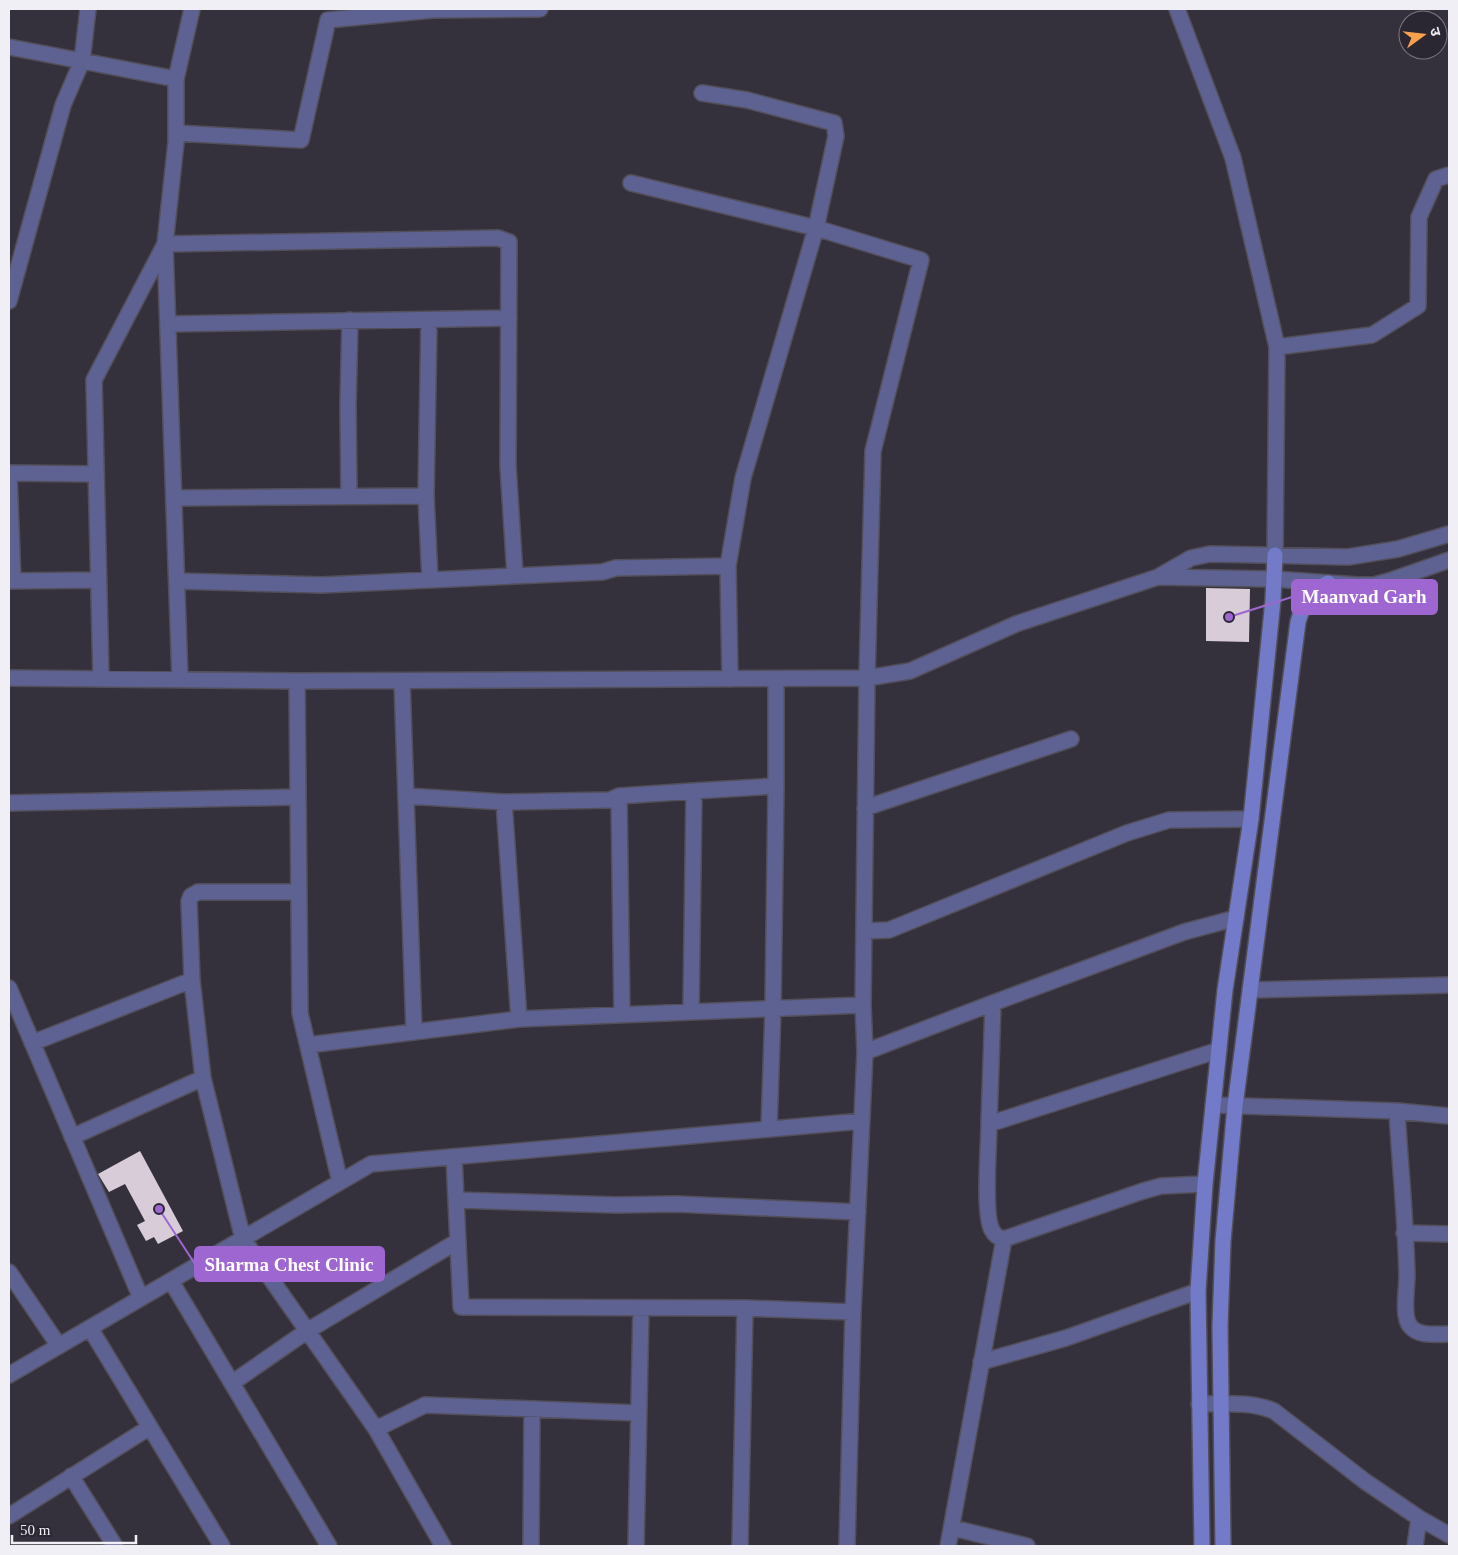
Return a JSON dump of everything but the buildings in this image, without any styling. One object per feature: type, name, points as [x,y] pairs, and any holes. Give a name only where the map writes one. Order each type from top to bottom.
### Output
[{"type":"street","points":[[9,301],[63,105],[82,61],[88,9]]},
{"type":"street","points":[[180,680],[165,244],[176,133],[176,79],[192,9]]},
{"type":"street","points":[[176,133],[301,140],[328,20],[433,10],[540,9]]},
{"type":"street","points":[[1177,9],[1233,158],[1277,347],[1274,579],[1251,819],[1218,1050],[1205,1184],[1198,1291],[1202,1546]]},
{"type":"street","points":[[9,47],[176,79]]},
{"type":"street","points":[[702,93],[747,100],[834,123],[836,136],[816,228],[743,478],[728,566],[730,679]]},
{"type":"street","points":[[1277,347],[1372,335],[1418,306],[1419,218],[1436,179],[1449,175]]},
{"type":"street","points":[[631,183],[816,228],[920,260],[873,452],[866,678],[863,1005],[865,1052],[853,1312],[847,1546]]},
{"type":"street","points":[[165,244],[498,238],[509,242],[508,466],[515,575]]},
{"type":"street","points":[[101,679],[94,380],[165,244]]},
{"type":"street","points":[[168,324],[508,318]]},
{"type":"street","points":[[349,497],[348,405],[350,320]]},
{"type":"street","points":[[429,320],[426,496],[430,580]]},
{"type":"street","points":[[96,474],[9,473],[11,581],[98,580]]},
{"type":"street","points":[[174,498],[426,496]]},
{"type":"street","points":[[9,678],[298,681],[866,678],[910,671],[1016,624],[1158,577],[1198,555],[1356,556],[1398,549],[1449,534]]},
{"type":"street","points":[[1158,577],[1274,579],[1374,585],[1449,560]]},
{"type":"street","points":[[177,581],[322,585],[602,572],[616,568],[728,566]]},
{"type":"street","points":[[1223,1546],[1220,1326],[1223,1241],[1235,1106],[1298,622],[1305,603],[1319,588],[1328,583]]},
{"type":"street","points":[[769,1129],[773,1008],[776,679]]},
{"type":"street","points":[[402,680],[414,1032]]},
{"type":"street","points":[[298,681],[300,1012],[340,1182]]},
{"type":"street","points":[[865,808],[1071,739]]},
{"type":"street","points":[[406,796],[504,802],[610,800],[619,796],[776,786]]},
{"type":"street","points":[[692,1012],[694,791]]},
{"type":"street","points":[[619,796],[622,1015]]},
{"type":"street","points":[[9,803],[298,797]]},
{"type":"street","points":[[504,802],[519,1019]]},
{"type":"street","points":[[864,931],[889,930],[1127,833],[1169,820],[1251,819]]},
{"type":"street","points":[[299,892],[198,892],[191,896],[189,901],[192,980],[202,1078],[242,1239],[376,1429],[443,1546]]},
{"type":"street","points":[[865,1052],[1184,932],[1236,918]]},
{"type":"street","points":[[32,1043],[192,980]]},
{"type":"street","points":[[1250,990],[1449,985]]},
{"type":"street","points":[[9,988],[141,1298]]},
{"type":"street","points":[[993,1003],[987,1215],[992,1232],[999,1238],[1004,1239],[1143,1190],[1161,1186],[1205,1184]]},
{"type":"street","points":[[308,1045],[519,1019],[863,1005]]},
{"type":"street","points":[[989,1124],[1218,1050]]},
{"type":"street","points":[[72,1137],[202,1078]]},
{"type":"street","points":[[1213,1105],[1397,1111],[1449,1116]]},
{"type":"street","points":[[1397,1111],[1407,1277],[1406,1315],[1408,1323],[1419,1333],[1449,1334]]},
{"type":"street","points":[[9,1375],[371,1164],[862,1121]]},
{"type":"street","points":[[454,1156],[461,1307],[745,1308],[853,1312]]},
{"type":"street","points":[[456,1200],[616,1205],[676,1204],[858,1212]]},
{"type":"street","points":[[1404,1233],[1449,1234]]},
{"type":"street","points":[[948,1546],[953,1528],[1004,1239]]},
{"type":"street","points":[[232,1383],[307,1331],[458,1241]]},
{"type":"street","points":[[9,1272],[58,1346]]},
{"type":"street","points":[[171,1281],[329,1546]]},
{"type":"street","points":[[981,1362],[1066,1338],[1198,1291]]},
{"type":"street","points":[[636,1546],[640,1308]]},
{"type":"street","points":[[740,1546],[745,1308]]},
{"type":"street","points":[[90,1328],[222,1546]]},
{"type":"street","points":[[1199,1404],[1254,1405],[1274,1411],[1335,1459],[1419,1518],[1449,1535]]},
{"type":"street","points":[[376,1429],[424,1405],[638,1412]]},
{"type":"street","points":[[531,1546],[532,1409]]},
{"type":"street","points":[[9,1516],[150,1426]]},
{"type":"street","points":[[72,1476],[115,1546]]},
{"type":"street","points":[[1415,1546],[1419,1518]]},
{"type":"street","points":[[953,1528],[1027,1546]]},
{"type":"place","name":"Maanvad Garh","points":[[1229,617]]},
{"type":"place","name":"Sharma Chest Clinic","points":[[159,1209]]}]
